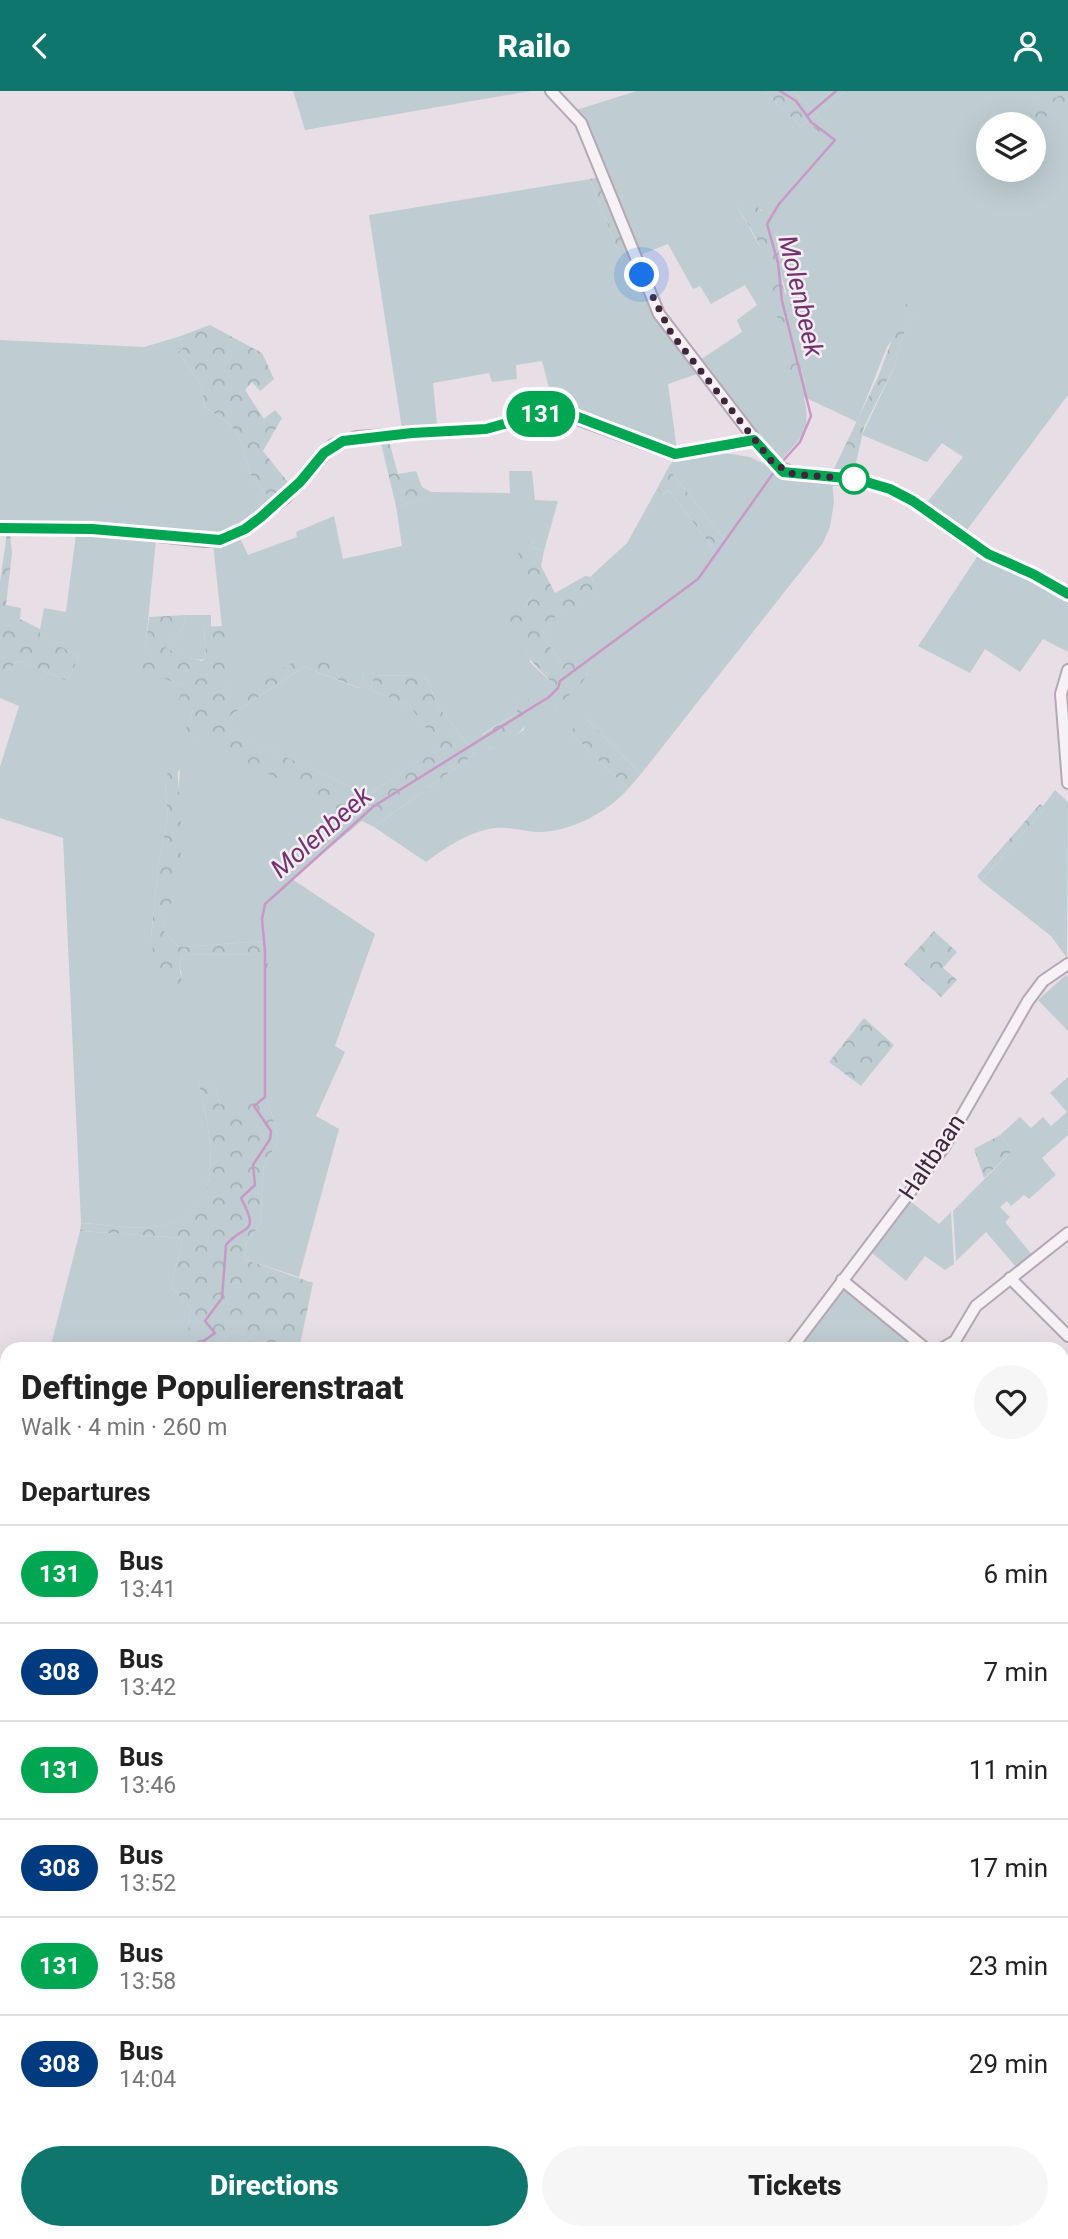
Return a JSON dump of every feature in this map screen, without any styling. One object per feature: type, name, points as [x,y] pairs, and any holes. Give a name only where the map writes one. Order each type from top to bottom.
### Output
[{"type":"street","points":[[551,91],[581,123],[659,314],[754,440],[783,472],[856,479],[897,492],[988,554],[1033,574],[1068,594]]},
{"type":"street","points":[[0,528],[92,529],[220,540],[245,529],[261,517],[292,490],[324,453],[343,441],[412,433],[486,429],[547,412],[575,416],[675,454],[754,440]]},
{"type":"street","points":[[1068,670],[1061,702],[1068,783]]},
{"type":"street","name":"Haltbaan","points":[[796,1342],[944,1147],[1028,1001],[1043,981],[1068,964]]},
{"type":"street","points":[[953,1342],[976,1305],[1068,1233]]},
{"type":"street","points":[[1010,1278],[1068,1336]]},
{"type":"street","points":[[842,1280],[917,1342]]},
{"type":"green space","points":[[293,91],[531,91],[305,130]]},
{"type":"green space","points":[[637,91],[764,91],[801,127],[807,122],[835,135],[816,114],[845,91],[1068,91],[1068,395],[964,534],[925,505],[963,457],[942,443],[927,462],[862,435],[895,365],[906,325],[915,310],[887,347],[857,422],[804,397],[807,419],[803,434],[778,464],[697,362],[742,332],[737,320],[757,305],[745,285],[711,304],[700,286],[693,289],[668,244],[638,256],[595,144],[576,110]],"holes":[[[737,206],[761,209],[781,245],[778,260],[787,297],[784,315],[805,381],[800,385],[763,252]]]},
{"type":"green space","points":[[764,91],[793,91],[811,108],[833,91],[845,91],[816,114],[836,135],[830,141],[807,122],[801,127]]},
{"type":"green space","points":[[793,91],[833,91],[811,108]]},
{"type":"green space","points":[[1068,92],[1068,106],[1046,116],[1046,112],[1022,112]]},
{"type":"green space","points":[[600,177],[633,263],[624,266],[590,179]]},
{"type":"green space","points":[[590,179],[624,266],[633,263],[651,310],[697,374],[668,384],[677,450],[583,414],[554,407],[542,361],[516,365],[517,379],[492,382],[489,373],[433,383],[437,424],[402,429],[369,215]]},
{"type":"green space","points":[[743,201],[756,206],[765,215],[776,238],[784,292],[795,306],[795,310],[784,315],[805,381],[800,385],[795,383],[784,352],[761,249],[737,206]]},
{"type":"green space","points":[[909,303],[915,310],[906,326],[895,365],[864,427],[856,463],[850,474],[833,471],[878,377],[905,305]]},
{"type":"green space","points":[[210,325],[262,353],[274,379],[260,391],[252,382],[245,390],[264,419],[275,410],[282,418],[263,451],[291,486],[273,502],[251,475],[239,437],[230,424],[205,407],[201,384],[178,352],[183,348],[178,337]]},
{"type":"green space","points":[[178,337],[183,348],[178,352],[201,384],[205,407],[230,424],[239,437],[251,475],[273,502],[235,531],[206,538],[0,526],[0,340],[144,347]]},
{"type":"green space","points":[[420,435],[420,439],[389,441],[398,474],[416,471],[422,487],[431,492],[431,498],[396,506],[380,439]]},
{"type":"green space","points":[[717,452],[750,457],[795,479],[832,481],[834,502],[830,527],[823,543],[641,774],[587,719],[571,733],[628,789],[599,813],[575,825],[549,831],[501,828],[480,831],[456,842],[426,862],[374,827],[475,754],[437,705],[428,681],[422,676],[374,675],[371,690],[409,705],[441,747],[368,795],[229,731],[231,715],[304,667],[359,688],[364,676],[324,660],[307,658],[298,660],[230,702],[213,544],[240,538],[248,555],[297,537],[296,532],[334,516],[343,559],[402,546],[396,506],[430,498],[431,492],[510,493],[509,471],[532,471],[535,500],[558,501],[544,551],[531,547],[533,593],[524,607],[530,662],[553,684],[555,707],[588,674],[563,665],[542,635],[549,620],[599,593],[591,576],[627,543],[657,489],[664,495],[669,490],[714,550],[726,541],[668,468],[673,461]],"holes":[[[525,698],[531,701],[524,730],[490,749],[482,734],[517,713],[516,703]]]},
{"type":"green space","points":[[668,468],[726,541],[723,549],[714,550],[669,490],[664,495],[657,489]]},
{"type":"green space","points":[[7,533],[10,533],[12,553],[6,605],[21,608],[20,619],[40,629],[40,635],[79,657],[67,681],[18,661],[7,671],[0,671],[0,582]]},
{"type":"green space","points":[[76,534],[156,540],[143,671],[184,685],[193,709],[186,732],[363,820],[292,879],[375,934],[335,1046],[345,1052],[316,1116],[339,1129],[299,1277],[244,1259],[246,1243],[260,1224],[264,1164],[279,1141],[269,1104],[220,1105],[215,1086],[198,1081],[207,1123],[210,1167],[207,1188],[198,1205],[183,1218],[161,1226],[132,1228],[81,1223],[63,838],[0,818],[0,767],[19,706],[0,698],[0,671],[7,671],[18,661],[67,681],[79,657],[39,635],[44,608],[66,612]],"holes":[[[180,770],[170,904],[163,930],[179,947],[268,941],[256,954],[183,955],[179,965],[182,976],[151,938],[158,867],[168,816],[165,782]]]},
{"type":"green space","points":[[526,537],[531,547],[544,551],[541,566],[555,593],[585,576],[591,577],[600,593],[550,620],[542,635],[563,665],[580,655],[590,658],[584,679],[555,707],[542,697],[553,684],[522,651],[508,619],[524,607],[533,593],[515,545]]},
{"type":"green space","points":[[979,554],[1032,577],[1068,599],[1068,652],[1043,639],[1020,672],[985,649],[970,673],[918,646]]},
{"type":"green space","points":[[186,615],[211,615],[211,627],[204,627],[206,658],[192,659],[164,648],[183,628]]},
{"type":"green space","points":[[186,615],[183,628],[165,648],[202,661],[206,658],[204,627],[224,626],[230,701],[298,659],[324,660],[364,675],[360,688],[304,667],[231,715],[230,731],[368,795],[440,747],[409,705],[371,690],[374,675],[422,676],[428,681],[437,705],[475,754],[374,827],[185,732],[193,710],[177,705],[184,685],[142,672],[149,617]]},
{"type":"green space","points":[[525,697],[531,701],[532,710],[526,725],[514,737],[490,749],[482,735],[517,713],[516,703]]},
{"type":"green space","points":[[587,719],[641,774],[628,789],[571,733],[576,723]]},
{"type":"green space","points":[[177,762],[182,838],[179,875],[163,930],[179,947],[269,941],[268,969],[255,970],[256,954],[183,955],[179,965],[182,983],[170,988],[155,964],[151,938],[158,867],[168,816],[165,782],[169,768]]},
{"type":"green space","points":[[1055,790],[1068,802],[1067,958],[1051,936],[981,881],[1045,808],[1043,806]]},
{"type":"green space","points":[[1040,804],[1045,808],[981,881],[977,876]]},
{"type":"green space","points":[[934,931],[957,952],[943,968],[957,980],[941,997],[904,964]]},
{"type":"green space","points":[[1066,975],[1068,977],[1068,1031],[1038,1000]]},
{"type":"green space","points":[[864,1018],[894,1045],[861,1086],[829,1062]]},
{"type":"green space","points":[[207,1075],[215,1086],[220,1105],[248,1091],[260,1091],[269,1104],[279,1141],[264,1164],[260,1224],[246,1243],[244,1259],[313,1283],[300,1342],[257,1342],[234,1330],[219,1342],[193,1342],[188,1331],[191,1308],[171,1287],[183,1238],[80,1231],[81,1223],[132,1228],[161,1226],[183,1218],[198,1205],[207,1187],[210,1145],[198,1081]]},
{"type":"green space","points":[[1068,1077],[1068,1135],[1042,1158],[1056,1175],[1029,1199],[1024,1195],[1011,1206],[1007,1201],[1000,1207],[1010,1217],[1005,1222],[1033,1256],[1017,1268],[986,1232],[956,1261],[953,1211],[1012,1151],[1000,1135],[1020,1117],[1031,1128],[1043,1117],[1051,1126],[1067,1112],[1050,1093]]},
{"type":"green space","points":[[1000,1135],[1012,1151],[984,1178],[974,1149]]},
{"type":"green space","points":[[910,1201],[939,1224],[951,1212],[954,1264],[945,1270],[925,1256],[906,1281],[871,1252]]},
{"type":"green space","points":[[80,1231],[183,1238],[171,1287],[191,1308],[188,1331],[203,1342],[52,1342]]},
{"type":"green space","points":[[844,1289],[907,1342],[802,1342]]},
{"type":"green space","points":[[234,1330],[257,1342],[219,1342]]},
{"type":"waterway","points":[[780,91],[796,101],[807,116]]},
{"type":"waterway","name":"Molenbeek","points":[[781,463],[800,442],[811,416],[782,301],[778,263],[767,224],[779,204],[835,140],[807,116],[836,91]]},
{"type":"waterway","name":"Molenbeek","points":[[202,1342],[215,1333],[205,1321],[222,1298],[226,1245],[250,1224],[241,1198],[255,1185],[253,1165],[270,1139],[271,1131],[254,1106],[265,1097],[265,951],[262,919],[265,904],[374,806],[549,697],[558,688],[560,681],[698,579],[774,472]]},
{"type":"bus line","name":"131","points":[[0,528],[92,529],[205,541],[220,540],[245,529],[285,498],[324,453],[343,441],[357,437],[486,429],[547,412],[558,412],[575,416],[666,453],[683,454],[754,440],[783,472],[856,479],[903,495],[988,554],[1033,574],[1068,594]]},
{"type":"route","points":[[642,275],[659,314],[671,333],[773,463],[783,472],[793,474],[854,479]]}]
